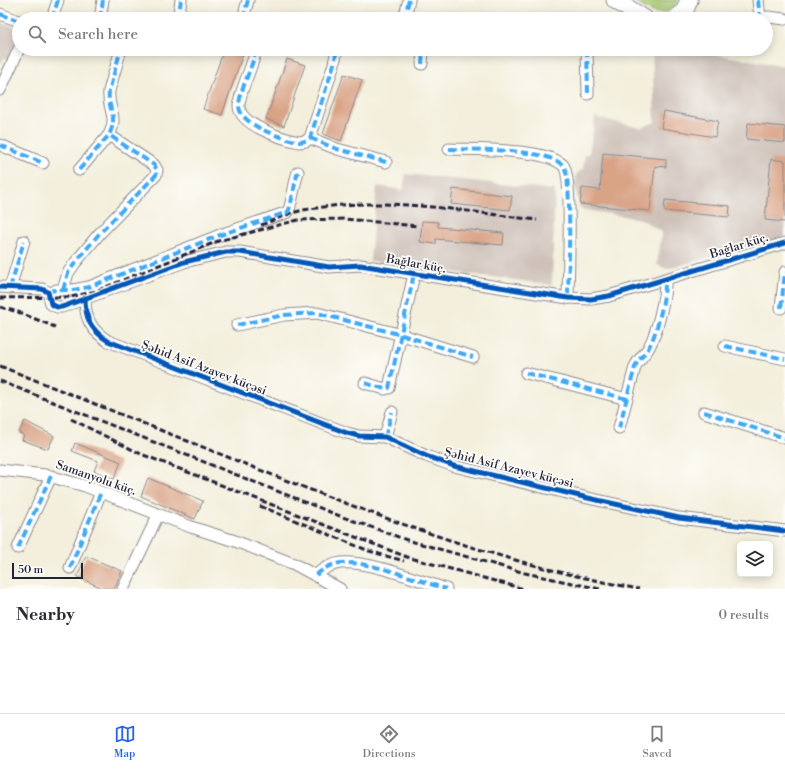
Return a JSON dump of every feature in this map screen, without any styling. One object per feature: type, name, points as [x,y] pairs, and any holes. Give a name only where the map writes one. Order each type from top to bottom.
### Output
[{"type":"main road","points":[[615,0],[634,12]]},
{"type":"main road","points":[[683,12],[689,0]]},
{"type":"street","points":[[54,12],[58,0]]},
{"type":"street","points":[[101,12],[103,0]]},
{"type":"street","points":[[179,12],[181,0]]},
{"type":"street","points":[[245,12],[248,0]]},
{"type":"street","points":[[406,12],[409,0]]},
{"type":"street","points":[[758,0],[758,12]]},
{"type":"street","points":[[0,14],[12,18]]},
{"type":"street","points":[[773,19],[785,19]]},
{"type":"street","points":[[0,90],[16,56]]},
{"type":"street","points":[[79,170],[109,135],[114,126],[114,119],[108,99],[119,56]]},
{"type":"street","points":[[255,56],[240,101],[240,113],[245,120],[254,126],[299,142],[306,141],[310,138],[336,56]]},
{"type":"street","points":[[422,64],[423,56]]},
{"type":"street","points":[[587,56],[588,94]]},
{"type":"street","points":[[62,290],[68,273],[75,263],[104,229],[156,175],[158,170],[109,135]]},
{"type":"street","points":[[310,138],[337,149],[386,162]]},
{"type":"street","points":[[0,145],[43,163]]},
{"type":"street","points":[[449,149],[520,152],[558,161],[564,166],[568,174],[568,298]]},
{"type":"street","points":[[24,241],[5,288],[38,288],[48,295],[62,290],[73,290],[89,287],[220,235],[288,212],[291,207],[293,190],[298,172]]},
{"type":"street","name":"Bağlar küç.","points":[[48,295],[51,304],[57,307],[184,262],[226,252],[240,252],[284,258],[329,267],[360,264],[568,298],[591,299],[609,296],[665,280],[785,243]]},
{"type":"street","points":[[780,308],[785,272]]},
{"type":"street","points":[[365,384],[385,390],[389,388],[414,274]]},
{"type":"street","points":[[619,428],[635,367],[638,360],[650,345],[664,297],[665,280]]},
{"type":"street","name":"Şəhid Asif Azayev küçəsi","points":[[85,298],[88,323],[98,334],[108,341],[347,433],[359,436],[385,437],[426,456],[454,466],[588,498],[680,518],[785,531]]},
{"type":"street","points":[[237,325],[284,315],[317,313],[402,334],[473,358]]},
{"type":"street","points":[[726,346],[785,359]]},
{"type":"street","points":[[526,373],[627,399]]},
{"type":"street","points":[[385,437],[392,412]]},
{"type":"street","points":[[704,412],[785,438]]},
{"type":"street","name":"Samanyolu küç.","points":[[0,470],[51,476],[102,492],[158,515],[260,550],[316,575],[340,589]]},
{"type":"street","points":[[18,548],[51,476]]},
{"type":"street","points":[[70,568],[102,492]]},
{"type":"street","points":[[122,589],[158,515]]},
{"type":"street","points":[[316,575],[331,566],[341,563],[364,565],[446,589]]},
{"type":"shaded area","points":[[0,22],[12,26],[12,51],[8,60],[4,57],[0,65]]},
{"type":"shaded area","points":[[652,56],[725,56],[785,66],[785,237],[667,269],[657,265],[662,232],[641,219],[580,209],[575,186],[576,174],[583,169],[585,155],[589,154],[595,117],[641,128],[655,122]]},
{"type":"shaded area","points":[[406,174],[555,190],[552,285],[370,261],[377,186],[403,190]]},
{"type":"green space","points":[[633,0],[679,0],[674,7],[666,12],[654,12]]},
{"type":"building","points":[[222,56],[242,56],[222,115],[203,109]]},
{"type":"building","points":[[287,59],[305,65],[284,126],[266,119]]},
{"type":"building","points":[[344,74],[362,80],[341,141],[323,134]]},
{"type":"building","points":[[664,111],[718,121],[715,137],[661,128]]},
{"type":"building","points":[[748,123],[785,127],[785,143],[746,139]]},
{"type":"building","points":[[603,153],[666,159],[666,167],[655,166],[650,211],[580,204],[582,188],[600,190]]},
{"type":"building","points":[[771,159],[785,161],[785,222],[765,220]]},
{"type":"building","points":[[453,189],[512,196],[510,210],[451,204]]},
{"type":"building","points":[[665,200],[730,206],[729,217],[664,211]]},
{"type":"building","points":[[422,221],[438,222],[438,227],[504,233],[503,245],[436,239],[436,244],[420,242]]},
{"type":"building","points":[[25,421],[54,436],[48,449],[22,440],[24,435],[19,433]]},
{"type":"building","points":[[75,443],[121,462],[114,479],[94,471],[98,461],[72,451]]},
{"type":"building","points":[[148,478],[203,501],[195,519],[141,496]]},
{"type":"building","points":[[86,556],[122,571],[114,589],[105,589],[77,577]]},
{"type":"railway","points":[[261,225],[304,210],[338,205],[366,204],[424,206],[537,220]]},
{"type":"railway","points":[[0,298],[71,297],[96,291],[218,241],[298,220],[345,219],[417,226]]},
{"type":"railway","points":[[0,307],[18,312],[55,327]]},
{"type":"railway","points":[[0,366],[289,481],[436,536],[537,566],[639,589]]},
{"type":"railway","points":[[0,381],[340,516],[407,540],[525,573],[600,589]]},
{"type":"railway","points":[[71,419],[141,454],[407,557],[524,589]]},
{"type":"railway","points":[[260,506],[369,551],[404,561]]},
{"type":"marked path","points":[[54,12],[58,0]]},
{"type":"marked path","points":[[101,12],[103,0]]},
{"type":"marked path","points":[[179,12],[181,0]]},
{"type":"marked path","points":[[245,12],[248,0]]},
{"type":"marked path","points":[[406,12],[409,0]]},
{"type":"marked path","points":[[758,0],[759,12]]},
{"type":"marked path","points":[[0,14],[12,18]]},
{"type":"marked path","points":[[63,290],[68,273],[75,263],[99,234],[156,175],[157,170],[154,165],[109,135],[113,122],[109,91],[119,56]]},
{"type":"marked path","points":[[254,56],[240,99],[239,105],[241,112],[246,119],[263,130],[283,138],[299,142],[306,141],[310,138],[336,56]]},
{"type":"marked path","points":[[422,64],[423,56]]},
{"type":"marked path","points":[[587,56],[588,94]]},
{"type":"marked path","points":[[79,170],[109,135]]},
{"type":"marked path","points":[[310,138],[337,149],[386,162]]},
{"type":"marked path","points":[[0,145],[43,163]]},
{"type":"marked path","points":[[449,149],[509,151],[541,155],[554,159],[563,165],[566,173],[569,206],[568,298]]},
{"type":"marked path","points":[[48,292],[89,287],[220,235],[288,212],[298,172]]},
{"type":"marked path","points":[[10,288],[24,241]]},
{"type":"marked path","points":[[781,308],[785,272]]},
{"type":"marked path","points":[[365,383],[385,389],[389,388],[414,274]]},
{"type":"marked path","points":[[619,428],[635,367],[649,347],[658,324],[664,295],[665,279]]},
{"type":"marked path","points":[[237,325],[284,315],[317,313],[402,335],[473,357]]},
{"type":"marked path","points":[[725,346],[785,359]]},
{"type":"marked path","points":[[526,373],[627,399]]},
{"type":"marked path","points":[[385,437],[392,412]]},
{"type":"marked path","points":[[704,412],[785,438]]},
{"type":"marked path","points":[[18,548],[51,476]]},
{"type":"marked path","points":[[70,568],[101,492]]},
{"type":"marked path","points":[[316,575],[334,564],[353,563],[380,568],[446,589]]},
{"type":"cycle path","points":[[0,287],[42,289],[48,292],[51,304],[57,307],[62,307],[184,262],[226,252],[240,252],[329,267],[360,265],[568,298],[591,299],[609,296],[785,243]]},
{"type":"cycle path","points":[[85,298],[86,312],[90,323],[97,333],[108,341],[347,433],[359,436],[385,437],[426,456],[454,466],[588,498],[679,518],[785,531]]}]
